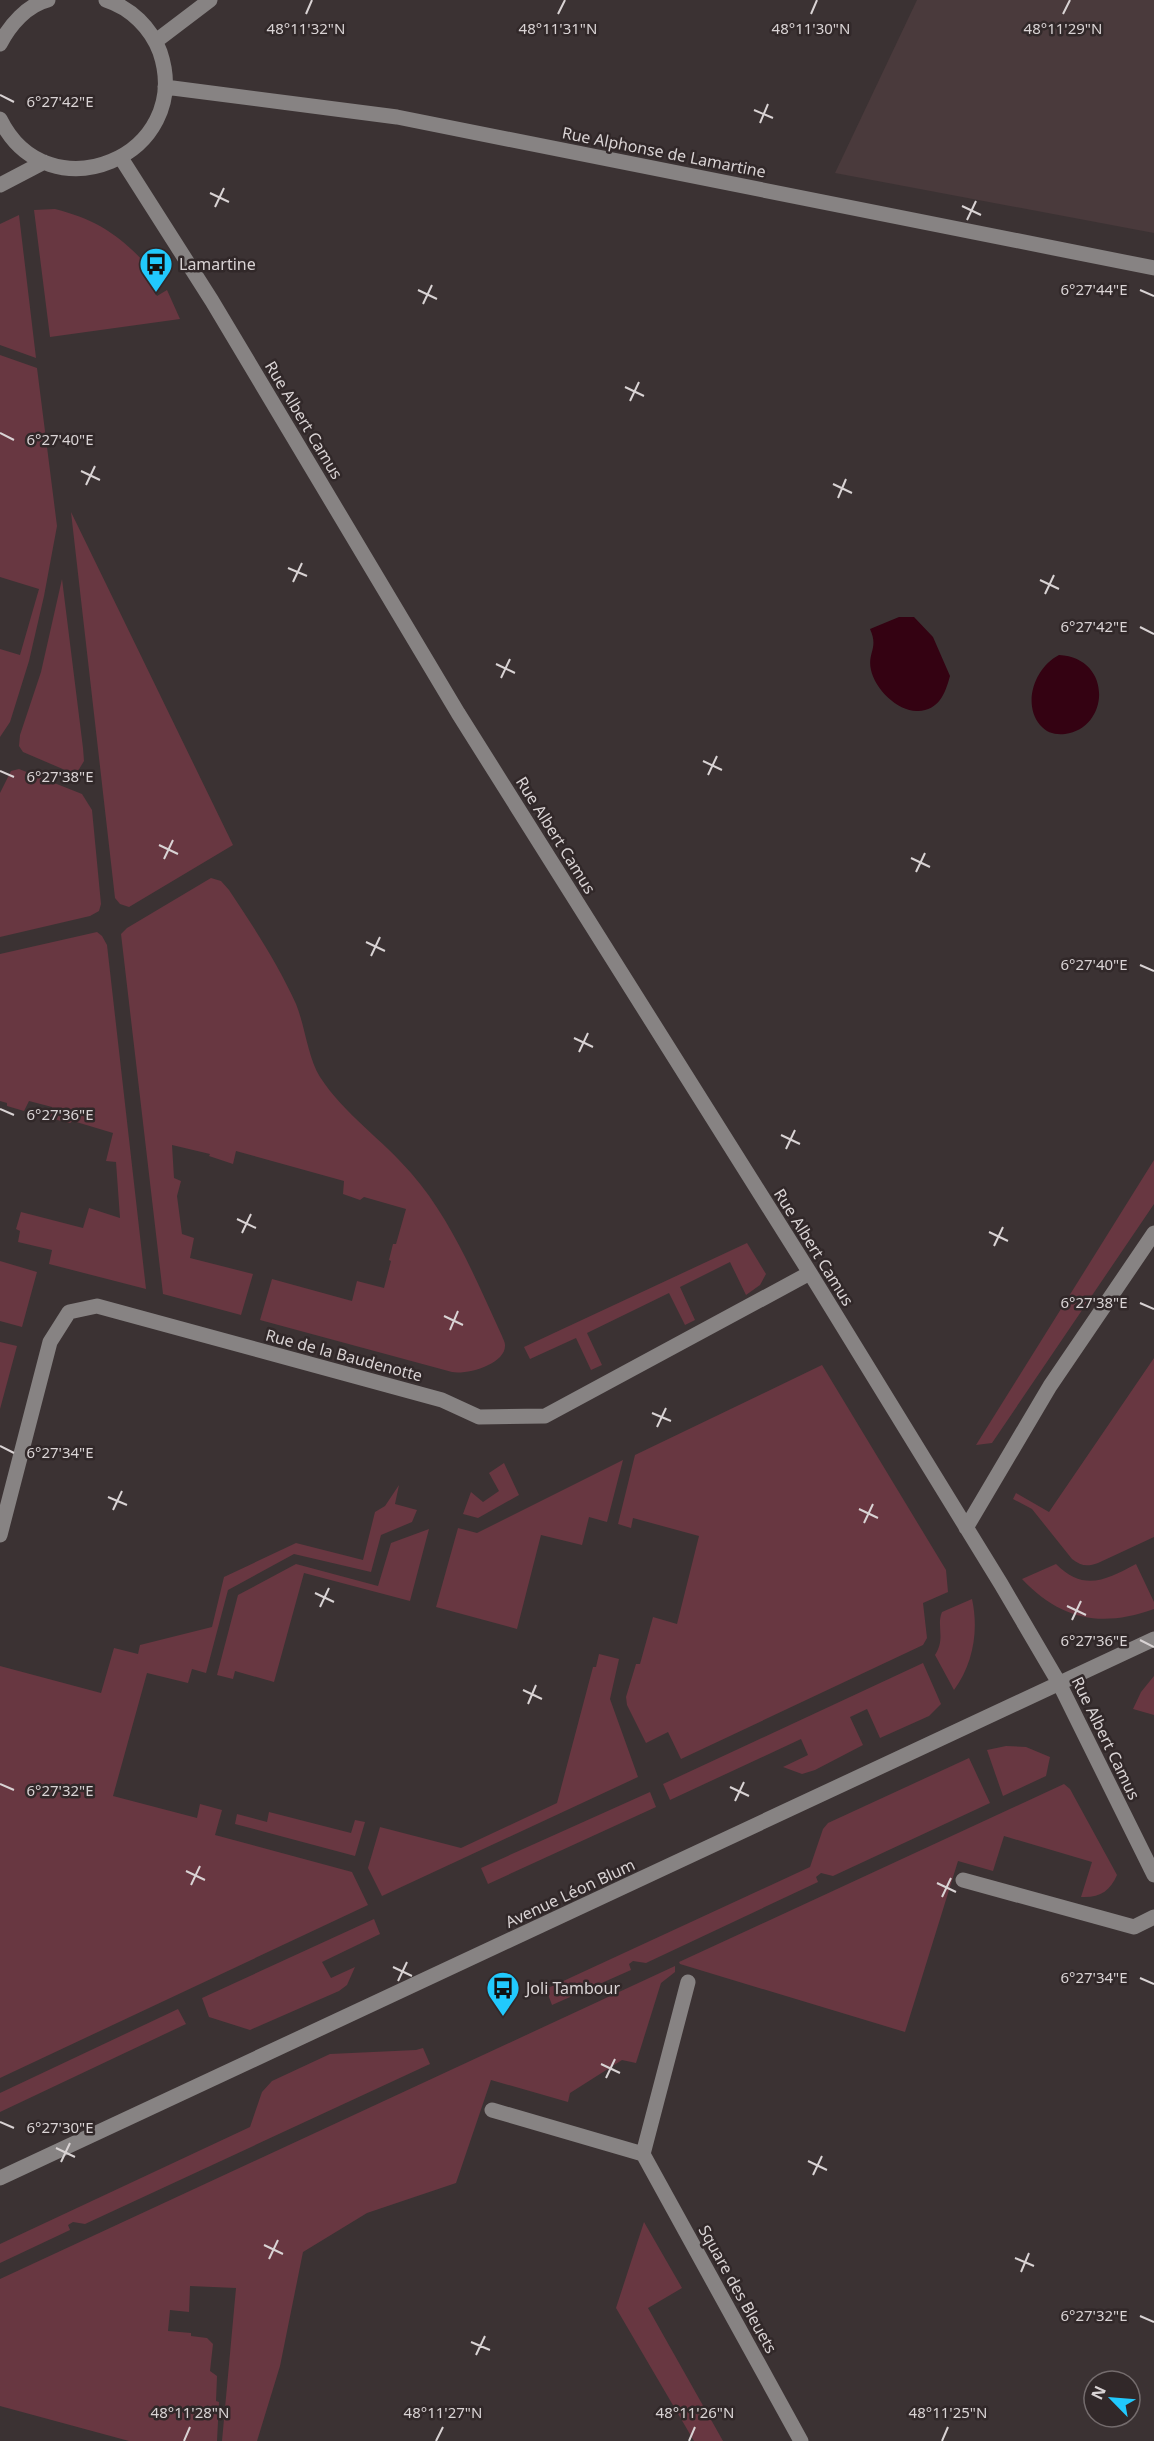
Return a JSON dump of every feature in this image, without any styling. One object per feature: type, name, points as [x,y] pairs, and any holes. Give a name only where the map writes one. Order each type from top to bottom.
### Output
[{"type":"street","points":[[16,0],[21,15]]},
{"type":"street","points":[[0,44],[7,31],[21,15],[48,0]]},
{"type":"street","points":[[0,119],[6,132],[22,150],[44,162],[63,168],[82,169],[121,158],[133,150],[152,129],[163,101],[164,63],[156,41],[140,20],[119,4],[106,0]]},
{"type":"street","points":[[156,41],[210,0]]},
{"type":"street","name":"Rue Alphonse de Lamartine","points":[[165,87],[397,117],[1154,268]]},
{"type":"street","name":"Rue Albert Camus","points":[[121,158],[212,301],[458,712],[810,1273],[966,1528],[1059,1683],[1154,1875]]},
{"type":"street","points":[[0,185],[44,162]]},
{"type":"street","points":[[966,1528],[1050,1386],[1154,1233]]},
{"type":"street","name":"Rue de la Baudenotte","points":[[0,1535],[50,1342],[69,1312],[97,1306],[442,1400],[479,1417],[545,1416],[810,1273]]},
{"type":"street","name":"Avenue Léon Blum","points":[[0,2178],[1154,1639]]},
{"type":"street","points":[[963,1880],[1134,1927],[1154,1917]]},
{"type":"street","points":[[492,2110],[643,2154],[688,1982]]},
{"type":"street","name":"Square des Bleuets","points":[[643,2154],[801,2441]]},
{"type":"shaded area","points":[[917,0],[1154,0],[1154,233],[835,173]]},
{"type":"shaded area","points":[[55,209],[97,224],[120,239],[152,271],[145,277],[157,296],[167,290],[180,319],[50,337],[34,210]]},
{"type":"shaded area","points":[[19,215],[36,358],[0,345],[0,224]]},
{"type":"shaded area","points":[[0,355],[37,368],[57,526],[29,661],[10,722],[0,737],[0,649],[20,655],[39,589],[0,577]]},
{"type":"shaded area","points":[[71,512],[233,845],[129,907],[120,904],[115,898]]},
{"type":"shaded area","points":[[62,579],[84,761],[78,771],[72,773],[23,752],[19,746],[20,735],[41,672]]},
{"type":"shaded area","points":[[899,617],[914,617],[933,637],[950,676],[940,700],[925,710],[903,708],[888,698],[877,685],[871,670],[873,641],[870,629]]},
{"type":"shaded area","points":[[1059,655],[1077,659],[1089,668],[1096,680],[1099,693],[1097,707],[1091,720],[1080,729],[1065,734],[1045,730],[1035,716],[1032,706],[1034,686],[1038,677],[1043,668]]},
{"type":"shaded area","points":[[19,769],[82,794],[92,810],[101,904],[99,911],[90,916],[0,937],[0,793],[11,771]]},
{"type":"shaded area","points":[[211,878],[221,881],[229,890],[281,974],[296,1004],[312,1061],[320,1077],[340,1103],[411,1173],[426,1191],[451,1230],[505,1343],[504,1352],[493,1363],[467,1372],[452,1372],[260,1320],[272,1279],[352,1301],[357,1281],[384,1288],[393,1244],[396,1244],[406,1209],[364,1197],[360,1200],[343,1194],[344,1181],[236,1151],[233,1164],[209,1156],[210,1154],[172,1145],[174,1178],[181,1181],[177,1196],[182,1234],[194,1238],[190,1258],[253,1274],[241,1315],[163,1294],[121,934],[127,928]]},
{"type":"shaded area","points":[[97,932],[107,945],[146,1289],[49,1264],[52,1250],[18,1242],[20,1231],[16,1229],[21,1212],[83,1228],[89,1208],[120,1218],[116,1162],[106,1161],[113,1133],[73,1121],[70,1123],[49,1118],[52,1107],[29,1101],[24,1111],[7,1106],[7,1103],[0,1101],[0,954]]},
{"type":"shaded area","points":[[1154,1160],[1154,1204],[992,1443],[976,1445]]},
{"type":"shaded area","points":[[747,1243],[766,1274],[760,1285],[746,1295],[730,1262],[680,1287],[695,1320],[685,1325],[669,1293],[587,1333],[602,1365],[591,1370],[576,1338],[530,1359],[524,1347]]},
{"type":"shaded area","points":[[0,1261],[37,1272],[22,1327],[0,1321]]},
{"type":"shaded area","points":[[0,1342],[17,1346],[0,1409]]},
{"type":"shaded area","points":[[1154,1358],[1154,1537],[1098,1563],[1081,1564],[1072,1559],[1032,1509],[1013,1499],[1016,1493],[1049,1512]]},
{"type":"shaded area","points":[[822,1365],[946,1570],[948,1592],[923,1603],[927,1638],[923,1645],[681,1759],[668,1732],[646,1743],[627,1705],[626,1697],[636,1664],[640,1664],[653,1617],[677,1624],[699,1536],[633,1518],[631,1528],[618,1524],[635,1455]]},
{"type":"shaded area","points":[[623,1460],[607,1522],[589,1517],[582,1545],[541,1535],[517,1629],[436,1607],[458,1528],[477,1533]]},
{"type":"shaded area","points":[[504,1463],[519,1495],[478,1518],[463,1514],[471,1492],[483,1502],[499,1491],[489,1473]]},
{"type":"shaded area","points":[[399,1485],[395,1504],[417,1510],[412,1522],[381,1535],[371,1572],[294,1554],[228,1590],[206,1673],[192,1669],[188,1683],[147,1673],[113,1796],[197,1818],[200,1804],[222,1810],[215,1835],[352,1872],[368,1905],[0,2078],[0,1666],[101,1693],[114,1648],[138,1654],[140,1645],[212,1627],[224,1577],[296,1543],[363,1560],[375,1512],[385,1506]]},
{"type":"shaded area","points":[[429,1529],[410,1601],[304,1573],[274,1682],[235,1671],[233,1679],[217,1675],[238,1595],[296,1564],[378,1586],[391,1543]]},
{"type":"shaded area","points":[[1056,1564],[1066,1573],[1086,1581],[1115,1575],[1136,1564],[1154,1602],[1154,1609],[1135,1615],[1099,1619],[1067,1612],[1037,1593],[1022,1579]]},
{"type":"shaded area","points":[[972,1599],[975,1623],[973,1647],[966,1669],[954,1690],[935,1655],[940,1643],[940,1617],[942,1612]]},
{"type":"shaded area","points":[[599,1654],[619,1659],[610,1699],[638,1777],[382,1896],[368,1868],[380,1827],[461,1848],[557,1803],[593,1667],[596,1667]]},
{"type":"shaded area","points":[[923,1663],[941,1704],[929,1716],[880,1738],[867,1709],[850,1717],[863,1745],[815,1770],[802,1774],[783,1767],[808,1755],[801,1739],[670,1800],[663,1784]]},
{"type":"shaded area","points":[[1154,1676],[1154,1715],[1133,1709],[1141,1692]]},
{"type":"shaded area","points":[[1006,1746],[1026,1747],[1050,1757],[1046,1776],[1003,1796],[987,1750]]},
{"type":"shaded area","points":[[969,1758],[990,1803],[833,1876],[821,1873],[816,1877],[818,1882],[646,1963],[633,1961],[629,1964],[631,1970],[552,2005],[546,1989],[810,1867],[823,1829],[828,1823]]},
{"type":"shaded area","points":[[1064,1784],[1070,1789],[1117,1875],[1114,1881],[1099,1895],[1081,1897],[1092,1862],[1004,1836],[993,1871],[958,1861],[905,2032],[679,1962]]},
{"type":"shaded area","points":[[650,1792],[656,1807],[488,1884],[481,1868]]},
{"type":"shaded area","points":[[269,1812],[351,1833],[355,1820],[365,1822],[355,1856],[235,1824],[237,1814],[267,1822]]},
{"type":"shaded area","points":[[374,1919],[380,1934],[322,1962],[331,1978],[355,1967],[347,1985],[339,1991],[250,2030],[209,2017],[202,1998]]},
{"type":"shaded area","points":[[675,1966],[675,1972],[661,1983],[636,2063],[622,2060],[570,2093],[568,2102],[491,2080],[456,2183],[367,2213],[303,2252],[280,2366],[257,2441],[222,2441],[236,2288],[190,2286],[189,2312],[170,2310],[168,2331],[191,2333],[191,2336],[207,2338],[213,2344],[210,2371],[217,2376],[216,2401],[219,2402],[217,2441],[129,2441],[0,2406],[0,2279]]},
{"type":"shaded area","points":[[178,2009],[186,2024],[0,2112],[0,2093]]},
{"type":"shaded area","points":[[423,2048],[430,2064],[85,2224],[73,2222],[68,2225],[70,2230],[0,2263],[0,2244],[250,2127],[262,2092],[272,2081],[330,2054]]},
{"type":"shaded area","points":[[644,2222],[682,2288],[648,2308],[723,2441],[694,2441],[616,2308]]},
{"type":"place","name":"Lamartine","points":[[156,293]]},
{"type":"place","name":"Joli Tambour","points":[[503,2017]]}]
